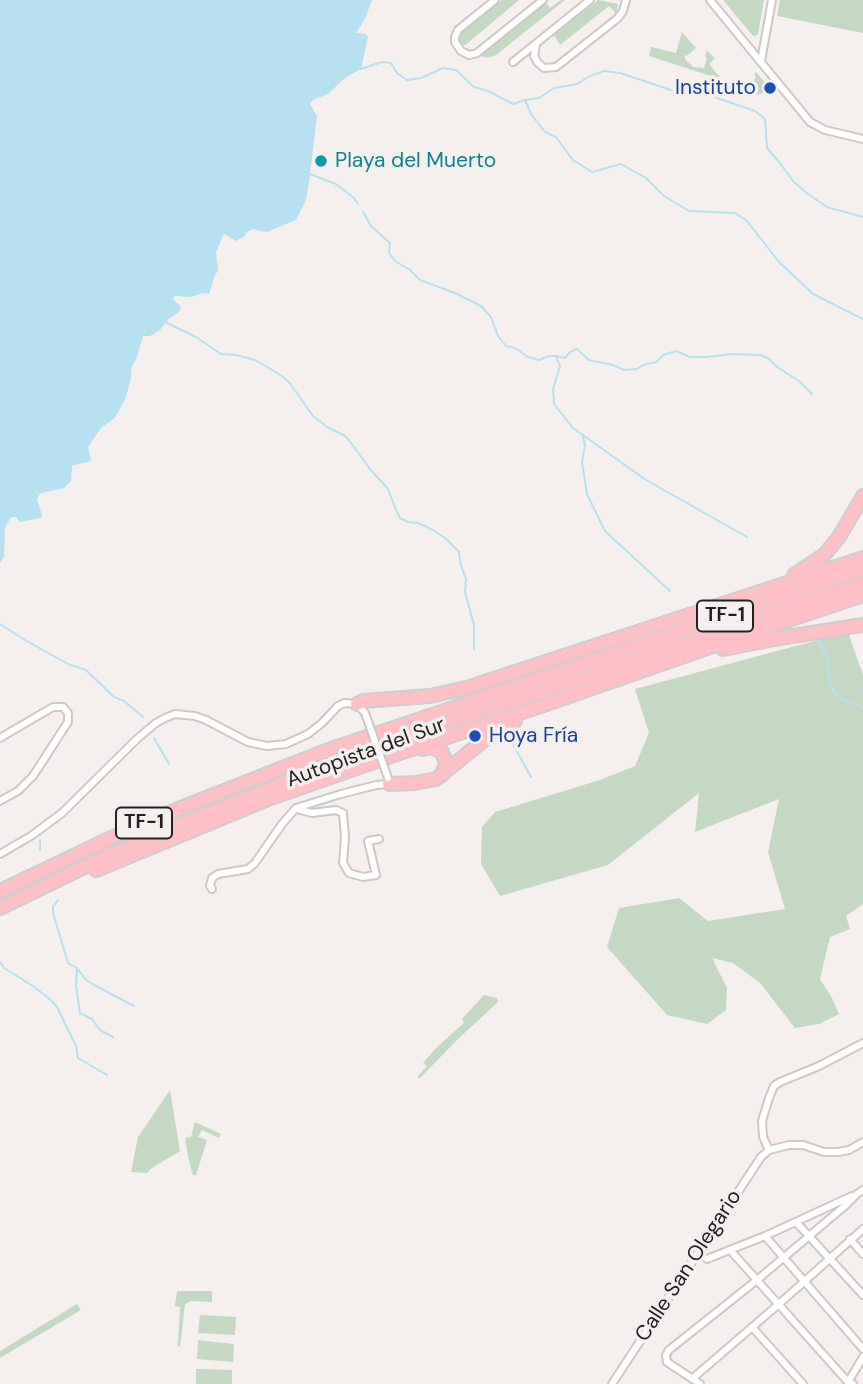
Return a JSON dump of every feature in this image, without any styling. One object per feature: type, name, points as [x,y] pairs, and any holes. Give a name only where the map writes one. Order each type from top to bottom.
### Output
[{"type":"highway","points":[[736,599],[798,573],[824,555],[839,537],[863,496]]},
{"type":"highway","points":[[361,709],[363,701],[430,696],[466,688],[863,558]]},
{"type":"highway","name":"Autopista del Sur","points":[[0,891],[109,839],[247,781],[344,745],[863,570]]},
{"type":"highway","name":"Autopista del Sur","points":[[0,909],[171,828],[309,773],[448,723],[863,584]]},
{"type":"highway","points":[[0,909],[268,800],[863,595]]},
{"type":"highway","points":[[587,662],[670,622]]},
{"type":"highway","points":[[675,659],[863,625]]},
{"type":"highway","points":[[388,781],[415,783],[442,776],[495,731],[547,704]]},
{"type":"highway","points":[[394,755],[406,755],[425,748],[438,749],[445,758],[442,776]]},
{"type":"street","points":[[495,0],[458,30],[455,42],[460,51],[469,55],[477,53],[543,0]]},
{"type":"street","points":[[513,62],[590,0]]},
{"type":"street","points":[[536,45],[534,56],[538,63],[544,68],[556,67],[618,18],[626,0]]},
{"type":"street","points":[[710,0],[810,122],[825,130],[861,138]]},
{"type":"street","points":[[761,61],[772,0]]},
{"type":"street","points":[[0,854],[62,813],[138,738],[165,718],[175,715],[195,716],[248,742],[267,746],[296,740],[308,734],[338,706],[344,704],[361,709],[388,781],[296,808],[255,863],[248,869],[218,874],[212,878],[212,889]]},
{"type":"street","points":[[0,738],[53,707],[63,707],[68,713],[68,722],[33,776],[18,791],[0,801]]},
{"type":"street","points":[[296,808],[312,813],[336,810],[344,813],[343,863],[349,873],[363,877],[376,875],[368,841],[379,839]]},
{"type":"street","points":[[863,1043],[774,1086],[762,1121],[763,1137],[769,1150],[803,1145],[824,1152],[838,1152],[849,1150],[863,1142]]},
{"type":"street","name":"Calle San Olegario","points":[[612,1384],[761,1157],[769,1150]]},
{"type":"street","points":[[700,1384],[667,1362],[666,1355],[669,1350],[757,1280],[860,1192],[863,1200]]},
{"type":"street","name":"Calle San Olegario","points":[[707,1259],[765,1236],[860,1192]]},
{"type":"street","points":[[831,1206],[835,1214]]},
{"type":"street","points":[[796,1222],[863,1294]]},
{"type":"street","points":[[692,1378],[863,1229]]},
{"type":"street","points":[[765,1236],[863,1349]]},
{"type":"street","points":[[850,1239],[863,1254]]},
{"type":"street","points":[[730,1250],[849,1383],[863,1357]]},
{"type":"street","points":[[752,1327],[803,1384]]},
{"type":"green space","points":[[502,0],[519,0],[465,45],[460,44],[460,34]]},
{"type":"green space","points":[[565,0],[496,55],[487,58],[481,56],[546,3],[550,8]]},
{"type":"green space","points":[[598,0],[618,4],[616,14],[609,6],[560,45],[554,35]]},
{"type":"green space","points":[[723,0],[764,0],[758,34],[752,35]]},
{"type":"green space","points":[[780,0],[863,0],[863,33],[777,16]]},
{"type":"green space","points":[[682,32],[696,48],[685,56],[693,67],[704,68],[707,51],[715,58],[709,64],[731,91],[733,89],[736,92],[756,78],[756,72],[772,91],[751,96],[729,93],[711,76],[649,56],[651,47],[676,53]]},
{"type":"green space","points":[[848,632],[863,675],[863,904],[846,916],[850,929],[830,937],[820,979],[839,1014],[819,1024],[795,1028],[760,983],[733,963],[712,958],[727,988],[726,1010],[707,1024],[667,1015],[607,947],[619,908],[679,898],[708,921],[785,909],[768,852],[779,799],[695,832],[699,793],[608,865],[500,896],[481,864],[482,827],[495,812],[600,780],[635,766],[649,733],[635,689]]},
{"type":"green space","points":[[484,995],[497,998],[498,1002],[420,1078],[417,1077],[427,1066],[423,1063],[464,1023],[462,1019]]},
{"type":"green space","points":[[170,1090],[180,1151],[147,1173],[131,1172],[138,1137]]},
{"type":"green space","points":[[195,1122],[221,1134],[219,1138],[202,1130],[198,1137],[207,1140],[196,1175],[193,1175],[185,1138],[191,1137]]},
{"type":"green space","points":[[177,1291],[212,1291],[212,1302],[191,1301],[185,1304],[180,1347],[180,1307],[175,1306]]},
{"type":"green space","points":[[77,1304],[81,1310],[0,1358],[0,1351]]},
{"type":"green space","points":[[200,1315],[236,1317],[235,1335],[198,1333]]},
{"type":"green space","points":[[198,1340],[234,1344],[233,1362],[197,1359]]},
{"type":"green space","points":[[196,1369],[232,1370],[232,1384],[196,1384]]},
{"type":"water","points":[[0,0],[372,0],[356,33],[366,34],[368,37],[361,69],[310,104],[317,116],[306,200],[296,220],[267,232],[253,229],[236,241],[224,234],[216,252],[218,271],[209,294],[174,296],[173,299],[181,307],[180,311],[160,330],[150,336],[143,336],[132,366],[126,397],[115,418],[101,428],[88,447],[90,461],[72,466],[71,481],[64,488],[38,496],[41,518],[20,522],[16,517],[11,517],[5,528],[4,557],[0,563]]},
{"type":"waterway","points":[[361,69],[382,62],[391,63],[397,73],[407,80],[421,78],[443,68],[456,70],[474,87],[513,104],[539,98],[554,88],[577,84],[604,71],[620,73],[671,90],[697,91],[755,111],[765,119],[767,148],[794,182],[827,207],[863,217]]},
{"type":"waterway","points":[[525,100],[531,114],[545,132],[556,137],[573,160],[592,172],[621,164],[646,178],[664,196],[689,211],[735,213],[747,221],[779,262],[813,294],[863,319]]},
{"type":"waterway","points":[[310,174],[336,184],[358,204]]},
{"type":"waterway","points":[[363,212],[371,226],[390,243],[389,253],[395,261],[420,280],[481,306],[491,317],[498,336],[506,346],[539,360],[556,356],[560,366],[553,389],[554,404],[573,428],[646,480],[747,537]]},
{"type":"waterway","points":[[167,323],[196,337],[221,354],[255,360],[279,374],[289,382],[313,416],[348,439],[388,489],[400,518],[433,530],[459,552],[466,579],[465,592],[474,625],[474,649]]},
{"type":"waterway","points":[[556,356],[565,358],[577,349],[589,360],[624,370],[637,369],[676,351],[690,357],[761,355],[799,381],[812,394]]},
{"type":"waterway","points":[[583,437],[585,445],[582,462],[587,494],[605,531],[670,591]]},
{"type":"waterway","points":[[0,624],[68,664],[86,670],[114,697],[124,701],[143,717]]},
{"type":"waterway","points":[[818,639],[828,660],[830,683],[836,695],[844,701],[863,707]]},
{"type":"waterway","points":[[154,738],[169,764]]},
{"type":"waterway","points":[[510,739],[531,777]]},
{"type":"waterway","points":[[40,840],[40,850]]},
{"type":"waterway","points":[[58,900],[53,907],[53,913],[68,963],[77,968],[86,980],[134,1006]]},
{"type":"waterway","points":[[0,962],[4,968],[52,1001],[76,1046],[78,1058],[107,1075]]},
{"type":"waterway","points":[[77,968],[76,985],[80,1013],[92,1019],[100,1030],[113,1037]]},
{"type":"place","name":"Instituto","points":[[770,88]]},
{"type":"place","name":"Playa del Muerto","points":[[321,161]]},
{"type":"place","name":"Hoya Fría","points":[[475,736]]}]
